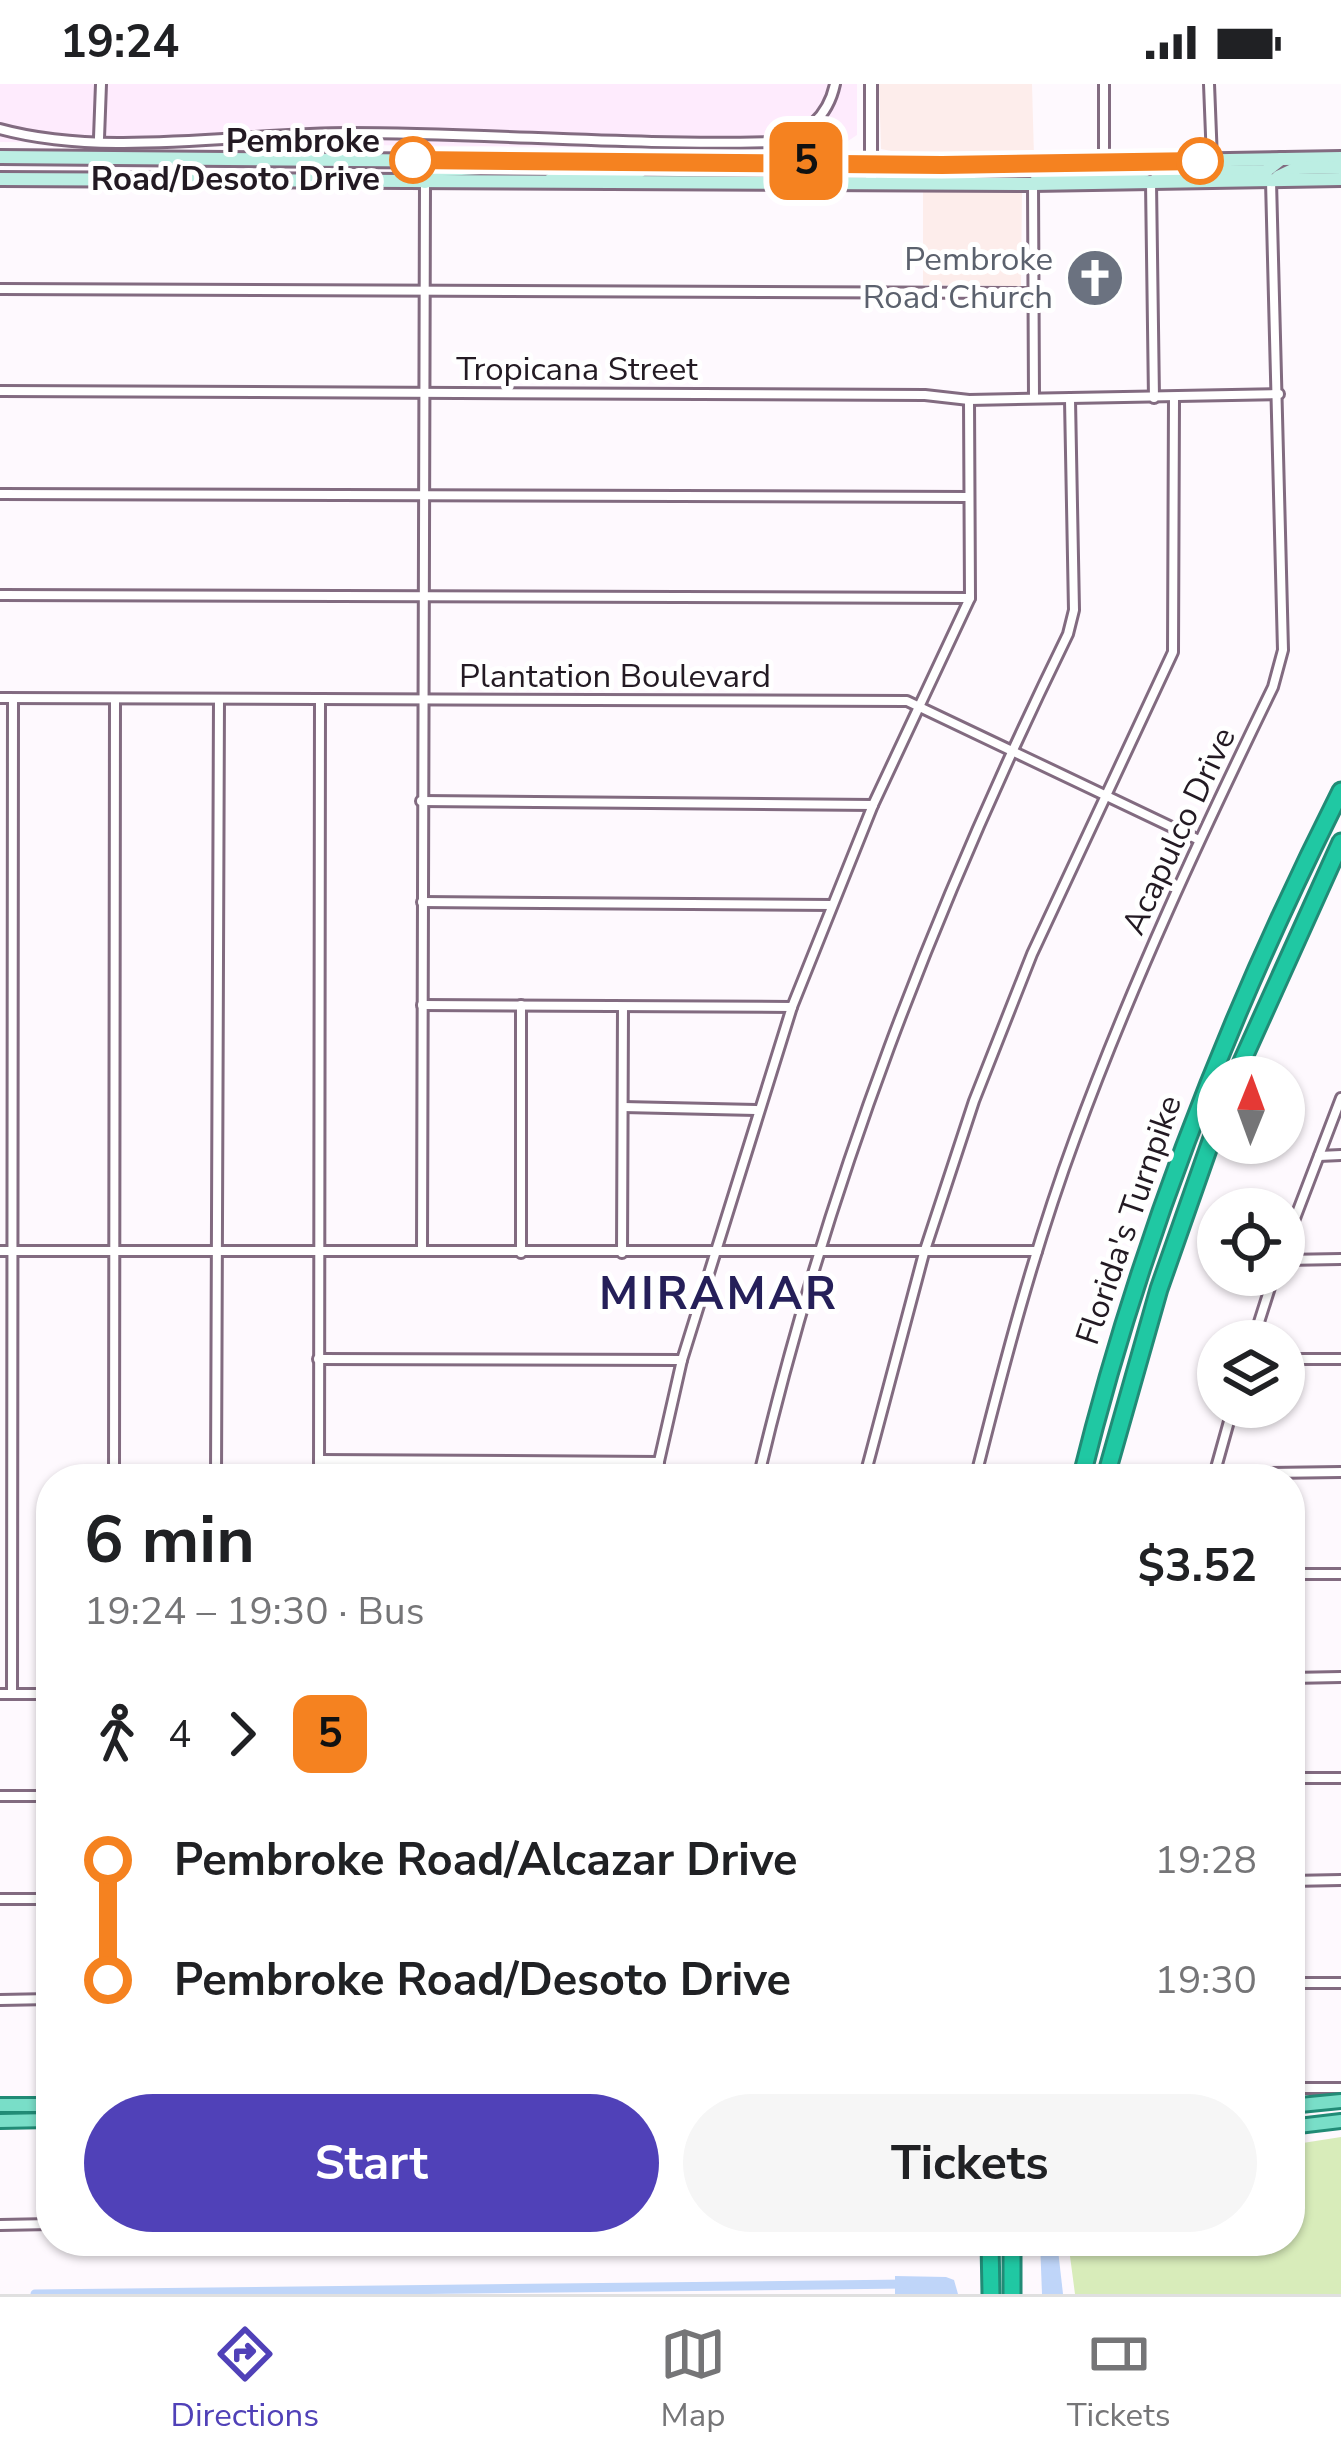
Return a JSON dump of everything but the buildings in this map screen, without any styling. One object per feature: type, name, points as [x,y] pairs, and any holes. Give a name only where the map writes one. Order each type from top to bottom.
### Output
[{"type":"highway","name":"Florida's Turnpike","points":[[1085,1464],[1118,1343],[1183,1148],[1252,976],[1341,791]]},
{"type":"highway","points":[[1244,1056],[1341,842]]},
{"type":"highway","name":"Florida's Turnpike","points":[[1109,1464],[1148,1325],[1203,1164]]},
{"type":"highway","points":[[990,2256],[991,2294]]},
{"type":"highway","points":[[1012,2256],[1012,2294]]},
{"type":"main road","points":[[0,157],[1104,163],[1282,159],[1341,163]]},
{"type":"main road","points":[[1150,182],[1168,173],[1266,171],[1282,159]]},
{"type":"main road","points":[[425,182],[442,170],[527,169],[553,161]]},
{"type":"main road","points":[[548,182],[561,172],[639,172],[651,161]]},
{"type":"main road","points":[[1033,184],[1047,173],[1144,171],[1160,162]]},
{"type":"main road","points":[[1270,181],[1297,169],[1341,163]]},
{"type":"main road","points":[[0,179],[1033,184],[1341,178]]},
{"type":"main road","points":[[1305,2105],[1341,2102]]},
{"type":"main road","points":[[0,2105],[36,2105]]},
{"type":"main road","points":[[0,2121],[36,2120]]},
{"type":"main road","points":[[1305,2126],[1341,2122]]},
{"type":"street","points":[[100,138],[101,84]]},
{"type":"street","points":[[0,129],[100,138],[244,142],[344,133],[760,143],[792,138],[809,128],[824,111],[835,84]]},
{"type":"street","points":[[871,84],[871,180]]},
{"type":"street","points":[[1104,84],[1104,163]]},
{"type":"street","points":[[1210,84],[1212,160]]},
{"type":"street","name":"Acapulco Drive","points":[[979,1464],[1037,1251],[1083,1116],[1199,840],[1273,687],[1283,650],[1270,181]]},
{"type":"street","points":[[422,1252],[425,182]]},
{"type":"street","points":[[1150,182],[1154,398]]},
{"type":"street","points":[[1033,184],[1034,398]]},
{"type":"street","points":[[0,289],[1031,293]]},
{"type":"street","name":"Tropicana Street","points":[[0,391],[969,400],[1279,394]]},
{"type":"street","points":[[868,1464],[924,1253],[974,1101],[1104,795],[1173,652],[1174,397]]},
{"type":"street","points":[[319,1460],[658,1462],[712,1254],[792,1007],[873,805],[970,598],[969,400]]},
{"type":"street","points":[[762,1464],[818,1255],[876,1074],[933,927],[1074,610],[1070,400]]},
{"type":"street","points":[[0,494],[969,496]]},
{"type":"street","points":[[0,595],[970,598]]},
{"type":"street","name":"Plantation Boulevard","points":[[0,698],[907,701],[1199,840]]},
{"type":"street","points":[[12,1694],[14,699]]},
{"type":"street","points":[[114,1464],[115,699]]},
{"type":"street","points":[[216,1464],[219,699]]},
{"type":"street","points":[[319,1464],[320,700]]},
{"type":"street","points":[[421,801],[873,805]]},
{"type":"street","points":[[422,902],[832,905]]},
{"type":"street","points":[[421,1005],[792,1007]]},
{"type":"street","points":[[521,1005],[521,1253]]},
{"type":"street","points":[[622,1253],[623,1007]]},
{"type":"street","points":[[1305,1191],[1341,1098]]},
{"type":"street","points":[[623,1107],[756,1110]]},
{"type":"street","points":[[1318,1156],[1341,1155]]},
{"type":"street","points":[[0,1251],[818,1255],[1037,1251]]},
{"type":"street","points":[[1305,1260],[1341,1259]]},
{"type":"street","points":[[318,1359],[682,1360]]},
{"type":"street","points":[[1305,1360],[1341,1359]]},
{"type":"street","points":[[1218,1464],[1227,1428]]},
{"type":"street","points":[[1305,1473],[1341,1472]]},
{"type":"street","points":[[1305,1574],[1341,1574]]},
{"type":"street","points":[[1305,1678],[1341,1677]]},
{"type":"street","points":[[0,1694],[36,1694]]},
{"type":"street","points":[[1305,1778],[1341,1778]]},
{"type":"street","points":[[0,1796],[36,1796]]},
{"type":"street","points":[[1305,1881],[1341,1880]]},
{"type":"street","points":[[0,1899],[36,1899]]},
{"type":"street","points":[[1305,1983],[1341,1983]]},
{"type":"street","points":[[0,2000],[36,1999]]},
{"type":"street","points":[[1305,2088],[1341,2088]]},
{"type":"street","points":[[0,2225],[36,2224]]},
{"type":"shaded area","points":[[0,84],[857,84],[857,135],[836,149],[0,142]]},
{"type":"shaded area","points":[[879,84],[1032,84],[1034,157],[1022,190],[1021,286],[923,285],[923,157],[881,149]]},
{"type":"green space","points":[[1341,2137],[1341,2294],[1075,2294],[1070,2256],[1305,2256],[1305,2143]]},
{"type":"water","points":[[1041,2256],[1059,2256],[1063,2294],[1042,2294]]},
{"type":"water","points":[[895,2276],[946,2277],[954,2280],[958,2294],[895,2294]]},
{"type":"waterway","points":[[35,2294],[906,2284]]},
{"type":"bus line","name":"5","points":[[413,160],[942,165],[1200,161]]},
{"type":"place","name":"Pembroke Road/Desoto Drive","points":[[413,160]]},
{"type":"place","name":"Pembroke Road Church","points":[[1095,278]]},
{"type":"district","name":"MIRAMAR","points":[[719,1294]]}]
